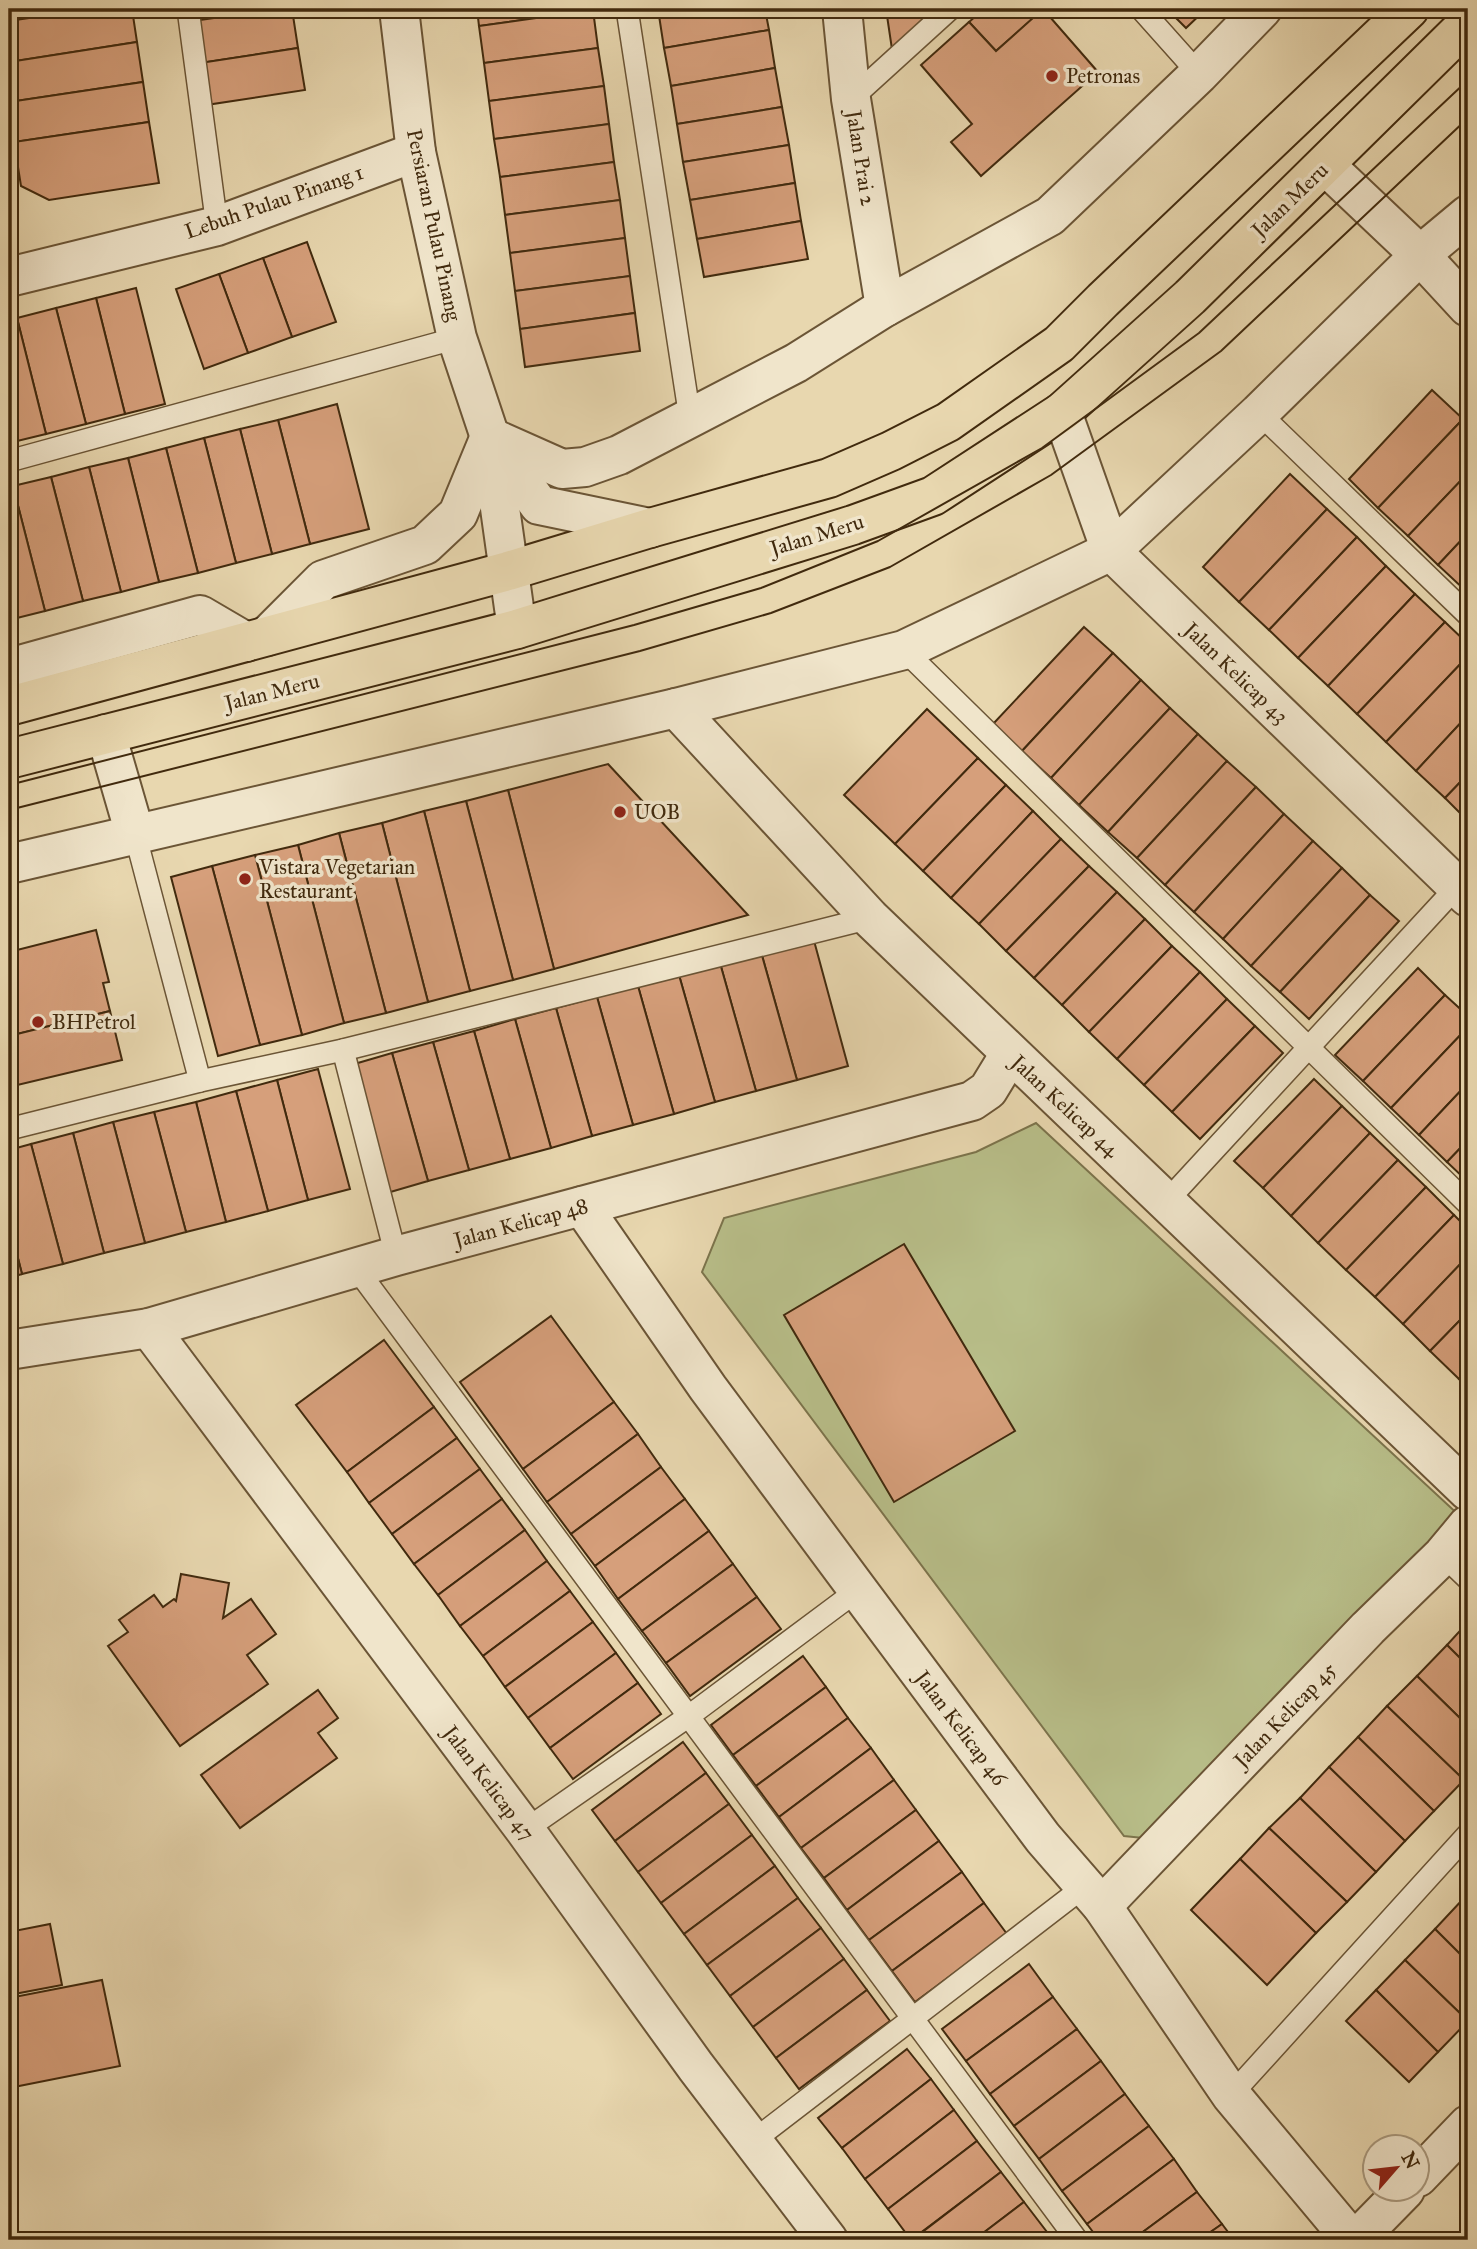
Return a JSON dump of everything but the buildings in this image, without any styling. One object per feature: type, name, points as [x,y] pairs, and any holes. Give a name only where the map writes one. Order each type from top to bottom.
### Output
[{"type":"highway","points":[[9,705],[508,571],[829,478],[891,451],[948,422],[1059,344],[1409,9]]},
{"type":"highway","name":"Jalan Meru","points":[[9,759],[517,629],[853,525],[933,496],[1062,412],[1190,298],[1468,23]]},
{"type":"street","name":"Persiaran Pulau Pinang","points":[[399,9],[416,152],[457,338],[490,437]]},
{"type":"street","name":"Jalan Prai 2","points":[[842,9],[851,99],[885,307]]},
{"type":"street","points":[[490,437],[562,469],[585,467],[619,455],[796,363],[885,307],[1050,216],[1199,74],[1262,9]]},
{"type":"street","name":"Lebuh Pulau Pinang 1","points":[[9,277],[216,226],[416,152]]},
{"type":"street","points":[[1325,165],[1420,255],[1468,307]]},
{"type":"street","points":[[9,863],[676,708],[904,650],[1111,551],[1259,413],[1420,255],[1468,215]]},
{"type":"street","name":"Jalan Kelicap 43","points":[[1062,412],[1111,551],[1465,886]]},
{"type":"street","points":[[490,437],[539,505],[650,528]]},
{"type":"street","points":[[490,437],[517,629]]},
{"type":"street","points":[[10,663],[200,615],[257,639],[323,580],[425,545],[458,514],[490,437]]},
{"type":"street","name":"Jalan Kelicap 44","points":[[676,708],[870,918],[1468,1491]]},
{"type":"street","points":[[106,734],[135,834]]},
{"type":"street","name":"Jalan Kelicap 48","points":[[9,1350],[149,1328],[396,1256],[972,1101],[988,1090],[1010,1054]]},
{"type":"street","name":"Jalan Kelicap 46","points":[[582,1206],[708,1388],[1043,1838],[1094,1896],[1231,2095],[1354,2240]]},
{"type":"street","name":"Jalan Kelicap 47","points":[[149,1328],[525,1830],[696,2067],[828,2240]]},
{"type":"street","name":"Jalan Kelicap 45","points":[[1094,1896],[1368,1628],[1455,1567],[1468,1525]]},
{"type":"street","points":[[1432,2162],[1468,2125]]},
{"type":"street","points":[[1354,2240],[1390,2204]]},
{"type":"lane","points":[[188,9],[216,226]]},
{"type":"lane","points":[[627,9],[690,418]]},
{"type":"lane","points":[[851,99],[950,9]]},
{"type":"lane","points":[[1141,9],[1199,74]]},
{"type":"lane","points":[[9,461],[457,338]]},
{"type":"lane","points":[[1259,413],[1468,615]]},
{"type":"lane","points":[[904,650],[1468,1204]]},
{"type":"lane","points":[[135,834],[200,1081]]},
{"type":"lane","points":[[1166,1202],[1465,886]]},
{"type":"lane","points":[[9,1129],[200,1081],[342,1050],[870,918]]},
{"type":"lane","points":[[342,1050],[396,1256]]},
{"type":"lane","points":[[356,1268],[911,2020],[1077,2240]]},
{"type":"lane","points":[[525,1830],[689,1716],[858,1590]]},
{"type":"lane","points":[[1231,2095],[1468,1834]]},
{"type":"lane","points":[[753,2141],[911,2020],[1094,1896]]},
{"type":"green space","points":[[1036,1123],[1462,1518],[1153,1839],[1124,1836],[702,1272],[724,1218],[976,1152]]},
{"type":"tram line","points":[[9,785],[634,625],[761,588],[878,541],[1042,448],[1199,333],[1468,80]]},
{"type":"tram line","points":[[9,810],[640,651],[771,613],[890,567],[1051,475],[1221,351],[1468,118]]},
{"type":"place","name":"Petronas","points":[[1052,76]]},
{"type":"place","name":"UOB","points":[[620,812]]},
{"type":"place","name":"Vistara Vegetarian Restaurant","points":[[245,879]]},
{"type":"place","name":"BHPetrol","points":[[38,1022]]}]
